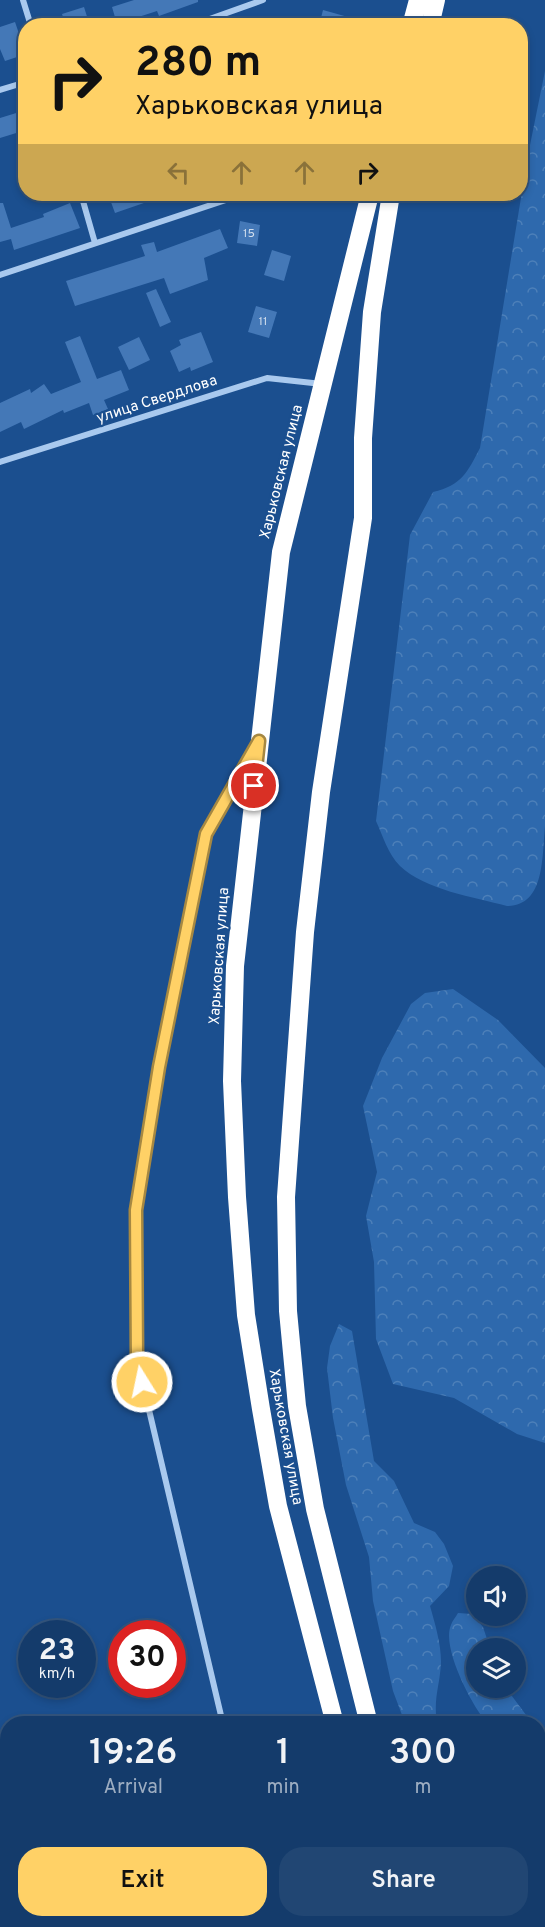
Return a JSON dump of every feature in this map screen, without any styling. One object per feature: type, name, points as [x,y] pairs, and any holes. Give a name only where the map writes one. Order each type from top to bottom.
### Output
[{"type":"highway","points":[[413,18],[418,0]]},
{"type":"highway","points":[[432,18],[436,0]]},
{"type":"highway","name":"Харьковская улица","points":[[333,1716],[278,1506],[246,1315],[237,1197],[232,1081],[235,966],[281,552],[368,201]]},
{"type":"highway","name":"Харьковская улица","points":[[367,1716],[315,1509],[297,1406],[288,1311],[286,1197],[304,932],[321,792],[363,518],[363,438],[372,312],[390,201]]},
{"type":"street","points":[[23,0],[29,18]]},
{"type":"street","points":[[212,18],[263,0]]},
{"type":"street","points":[[0,90],[18,84]]},
{"type":"street","points":[[83,201],[95,243]]},
{"type":"street","points":[[0,275],[223,201]]},
{"type":"street","name":"улица Свердлова","points":[[0,462],[267,378],[322,384]]},
{"type":"street","points":[[221,1716],[137,1359],[136,1210],[159,1067],[206,834],[259,741]]},
{"type":"green space","points":[[545,71],[545,826],[542,865],[535,889],[529,898],[519,904],[507,906],[450,892],[410,874],[392,856],[376,821],[410,535],[433,492],[451,486],[463,477],[480,448],[520,201],[528,201],[528,155]]},
{"type":"green space","points":[[453,989],[498,1020],[545,1068],[545,1443],[517,1434],[454,1398],[393,1384],[376,1339],[374,1262],[366,1216],[377,1172],[363,1106],[382,1058],[411,1004],[425,993]]},
{"type":"green space","points":[[339,1324],[352,1331],[374,1461],[394,1481],[414,1523],[435,1532],[444,1544],[453,1566],[449,1586],[430,1606],[441,1655],[437,1716],[402,1716],[393,1691],[373,1601],[369,1557],[346,1485],[333,1418],[327,1368],[330,1346]]},
{"type":"green space","points":[[458,1613],[466,1614],[466,1626],[482,1626],[487,1638],[466,1638],[466,1690],[454,1661],[449,1635],[451,1625]]},
{"type":"green space","points":[[471,1698],[513,1698],[527,1716],[482,1716]]},
{"type":"building","points":[[134,0],[198,0],[198,2],[159,16],[157,11],[135,18],[115,18],[112,7]]},
{"type":"building","points":[[84,7],[87,18],[63,18],[62,14]]},
{"type":"building","points":[[323,10],[352,18],[321,18]]},
{"type":"building","points":[[15,22],[18,31],[18,57],[5,61],[0,49],[0,27]]},
{"type":"building","points":[[18,112],[18,132],[0,138],[0,118]]},
{"type":"building","points":[[111,201],[150,201],[115,213]]},
{"type":"building","points":[[0,203],[3,203],[11,228],[44,217],[43,214],[70,203],[80,228],[14,250],[11,239],[0,242]]},
{"type":"building","points":[[240,221],[260,225],[257,246],[237,243]]},
{"type":"building","points":[[220,229],[228,248],[204,258],[208,280],[170,294],[164,278],[75,306],[66,281],[145,256],[141,245],[154,242],[157,252]]},
{"type":"building","points":[[272,250],[291,256],[284,281],[264,275]]},
{"type":"building","points":[[156,289],[171,322],[160,327],[146,293]]},
{"type":"building","points":[[256,306],[277,312],[269,338],[248,332]]},
{"type":"building","points":[[201,332],[213,362],[191,371],[190,367],[179,372],[170,351],[181,345],[179,340]]},
{"type":"building","points":[[80,336],[97,379],[121,370],[129,390],[104,400],[108,409],[93,415],[89,403],[64,413],[63,410],[24,429],[21,422],[0,432],[0,403],[30,389],[31,393],[44,384],[51,394],[81,382],[65,342]]},
{"type":"building","points":[[139,337],[150,360],[129,370],[118,347]]},
{"type":"route","points":[[142,1382],[137,1359],[136,1210],[159,1067],[206,834],[259,741],[254,786]]}]
